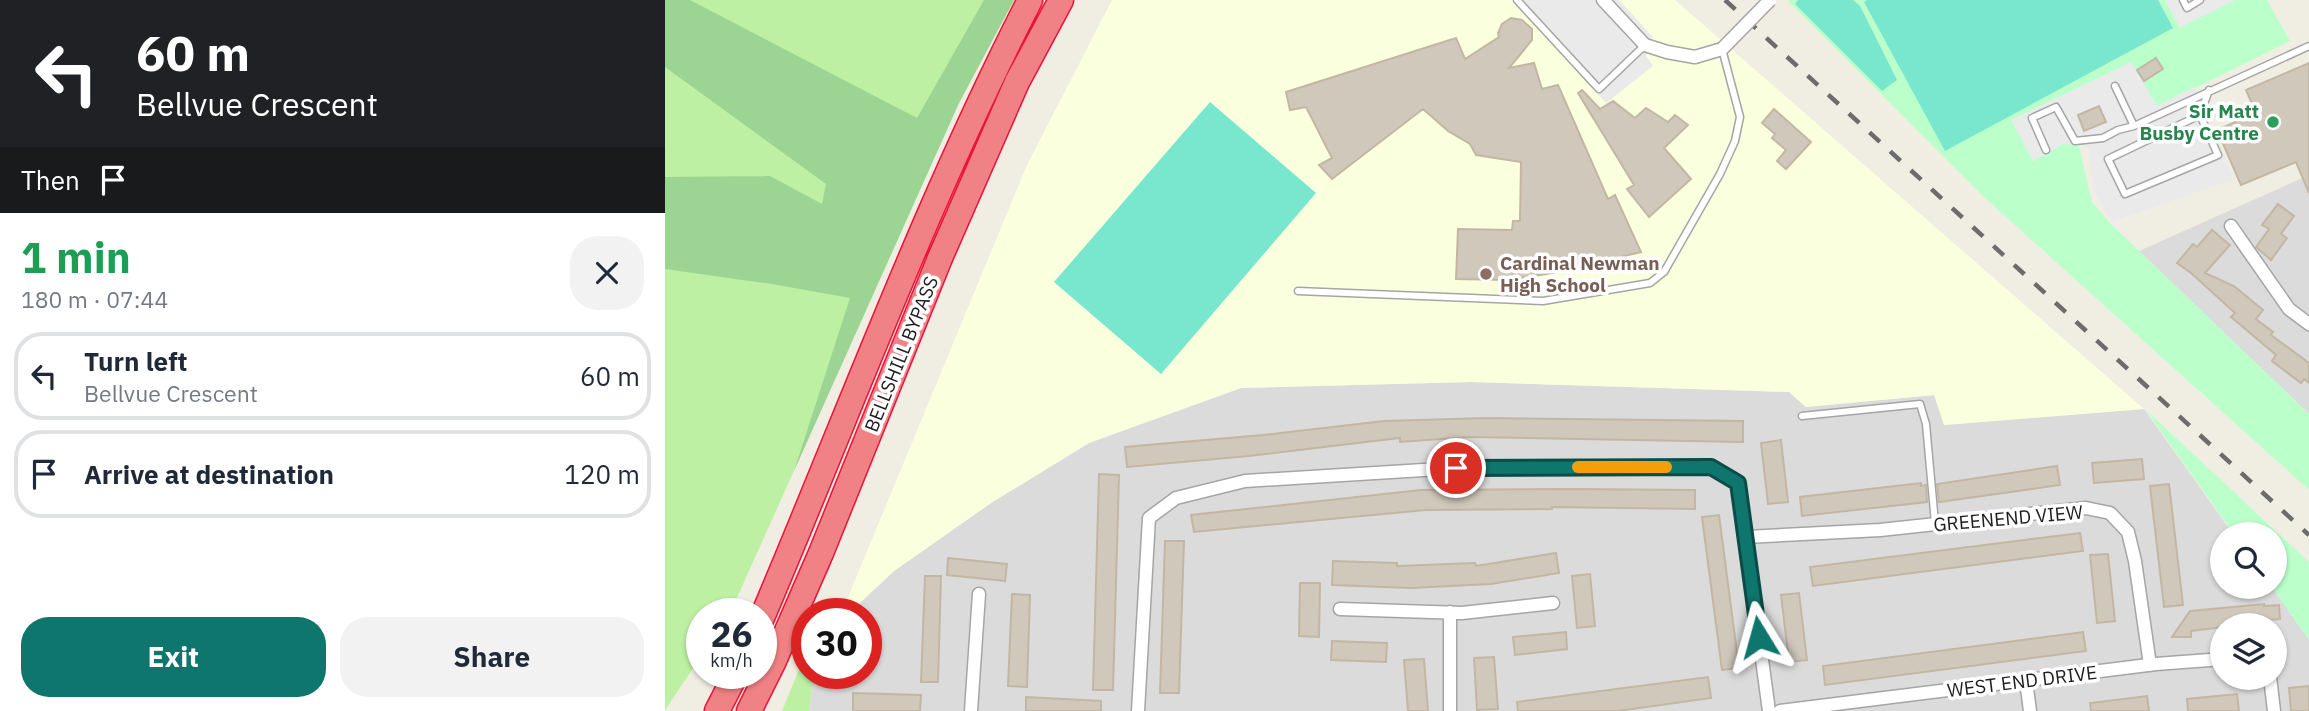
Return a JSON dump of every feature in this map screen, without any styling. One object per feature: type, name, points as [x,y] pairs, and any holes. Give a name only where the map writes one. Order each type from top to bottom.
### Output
[{"type":"highway","name":"BELLSHILL BYPASS","points":[[770,598],[993,71],[1030,0]]},
{"type":"highway","name":"BELLSHILL BYPASS","points":[[777,654],[821,553],[940,258],[1017,82],[1061,0]]},
{"type":"highway","points":[[717,711],[728,689]]},
{"type":"highway","name":"BELLSHILL BYPASS","points":[[749,711],[760,689]]},
{"type":"highway","points":[[755,711],[763,689]]},
{"type":"street","points":[[1603,0],[1645,45],[1695,57],[1722,49],[1770,0]]},
{"type":"street","points":[[2231,226],[2289,309],[2309,324]]},
{"type":"street","points":[[1138,711],[1149,517],[1176,498],[1245,481],[1456,468],[1711,467],[1738,483],[1769,711]]},
{"type":"street","name":"GREENEND VIEW","points":[[1745,537],[1880,530],[2086,508],[2110,513],[2128,532],[2135,561],[2150,665]]},
{"type":"street","points":[[971,711],[979,594]]},
{"type":"street","points":[[1340,609],[1450,612],[1553,603]]},
{"type":"street","points":[[1450,612],[1450,711]]},
{"type":"street","name":"WEST END DRIVE","points":[[1780,711],[2150,665],[2210,660]]},
{"type":"street","points":[[2026,681],[2030,711]]},
{"type":"street","points":[[2272,690],[2274,711]]},
{"type":"lane","points":[[1517,0],[1598,89],[1645,45]]},
{"type":"lane","points":[[2183,0],[2187,8],[2200,0]]},
{"type":"lane","points":[[2046,150],[2032,118],[2056,107],[2075,141],[2102,138],[2309,46]]},
{"type":"lane","points":[[1297,290],[1543,301],[1650,283],[1664,272],[1720,174],[1735,141],[1740,117],[1722,49]]},
{"type":"lane","points":[[2115,86],[2134,126]]},
{"type":"lane","points":[[2200,115],[2108,159],[2125,194],[2218,155],[2200,115],[2209,90]]},
{"type":"lane","points":[[1802,416],[1920,404],[1926,425],[1935,524]]},
{"type":"shaded area","name":"Cardinal Newman High School","points":[[1112,0],[1675,0],[2144,409],[1944,425],[1934,395],[1806,407],[1789,392],[1471,382],[1241,388],[1089,443],[991,503],[894,571],[865,598],[848,598],[1027,165]]},
{"type":"shaded area","points":[[1513,0],[1619,0],[1653,37],[1646,56],[1653,66],[1606,103]]},
{"type":"shaded area","points":[[2165,0],[2235,0],[2180,28]]},
{"type":"shaded area","points":[[2131,62],[2157,106],[2194,87],[2234,179],[2112,222],[2094,191],[2088,146],[2063,144],[2033,161],[2011,120]],"holes":[[[2099,106],[2106,122],[2085,131],[2078,115]]]},
{"type":"shaded area","points":[[2309,175],[2309,414],[2139,251]]},
{"type":"shaded area","points":[[1471,382],[1789,392],[1806,407],[1935,395],[1944,425],[2144,409],[2224,522],[2210,522],[2210,599],[2280,599],[2309,640],[2309,711],[809,711],[811,689],[882,689],[882,598],[865,598],[894,571],[991,503],[1089,443],[1241,388]]},
{"type":"green space","points":[[665,0],[1014,0],[959,103],[737,598],[686,598],[686,679],[665,710]]},
{"type":"green space","points":[[665,0],[690,0],[917,118],[984,0],[1014,0],[959,103],[794,471],[850,298],[665,269],[665,177],[770,176],[822,204],[826,184],[665,67]]},
{"type":"green space","points":[[1789,0],[2267,0],[2290,41],[2079,146],[2092,202],[2110,223],[2309,414],[2309,490],[1985,198]]},
{"type":"green space","points":[[1798,0],[1853,0],[1860,6],[1897,80],[1882,91],[1795,4]]},
{"type":"green space","points":[[2158,0],[2173,28],[1945,151],[1864,2]]},
{"type":"green space","points":[[1210,102],[1316,193],[1161,374],[1054,282]]},
{"type":"green space","points":[[2145,409],[2266,522],[2225,522]]},
{"type":"green space","points":[[2287,541],[2309,562],[2309,640],[2280,599],[2287,599]]},
{"type":"green space","points":[[791,689],[811,689],[809,711],[782,711]]},
{"type":"building","points":[[1511,18],[1522,20],[1532,29],[1532,40],[1509,68],[1534,63],[1542,89],[1558,85],[1608,199],[1615,195],[1641,252],[1559,272],[1509,280],[1456,279],[1458,229],[1512,230],[1513,221],[1520,221],[1521,162],[1476,155],[1470,144],[1448,131],[1423,109],[1332,179],[1319,165],[1332,158],[1306,107],[1290,110],[1286,92],[1456,38],[1465,59],[1499,37],[1502,24]]},
{"type":"building","points":[[2156,58],[2163,69],[2144,81],[2137,70]]},
{"type":"building","name":"Sir Matt Busby Centre","points":[[2309,63],[2309,193],[2296,162],[2241,185],[2217,130],[2256,113],[2246,90]]},
{"type":"building","points":[[1582,90],[1600,109],[1613,101],[1635,118],[1646,108],[1668,122],[1675,115],[1688,125],[1664,148],[1691,179],[1649,217],[1627,189],[1634,185],[1578,93]]},
{"type":"building","points":[[2099,106],[2106,122],[2084,131],[2078,115]]},
{"type":"building","points":[[1774,109],[1811,142],[1786,169],[1777,161],[1786,150],[1772,138],[1775,134],[1762,123]]},
{"type":"building","points":[[2278,204],[2294,216],[2281,234],[2287,238],[2271,260],[2256,247],[2269,229],[2262,225]]},
{"type":"building","points":[[2212,230],[2230,245],[2205,273],[2234,286],[2263,310],[2256,319],[2273,332],[2271,335],[2309,363],[2309,383],[2304,379],[2301,383],[2272,361],[2276,355],[2231,317],[2235,313],[2177,263],[2193,244],[2197,247]]},
{"type":"building","points":[[1486,418],[1743,421],[1743,442],[1470,437],[1400,442],[1400,438],[1127,467],[1125,447],[1384,421]]},
{"type":"building","points":[[1781,440],[1788,502],[1768,504],[1761,443]]},
{"type":"building","points":[[2142,459],[2144,479],[2094,483],[2092,463]]},
{"type":"building","points":[[2057,466],[2060,485],[1939,502],[1937,484]]},
{"type":"building","points":[[1099,474],[1119,475],[1113,690],[1093,690]]},
{"type":"building","points":[[1921,483],[1921,486],[1926,485],[1927,502],[1802,516],[1800,497]]},
{"type":"building","points":[[2169,484],[2183,605],[2164,607],[2150,486]]},
{"type":"building","points":[[1421,490],[1695,490],[1695,509],[1552,507],[1426,510],[1194,532],[1191,515]]},
{"type":"building","points":[[1719,515],[1739,668],[1722,670],[1702,517]]},
{"type":"building","points":[[2080,533],[2083,551],[1813,586],[1810,567]]},
{"type":"building","points":[[1165,541],[1184,541],[1179,693],[1160,693]]},
{"type":"building","points":[[1556,553],[1559,573],[1491,584],[1411,588],[1332,585],[1333,561],[1397,563],[1397,566],[1475,563],[1476,566]]},
{"type":"building","points":[[2108,554],[2115,621],[2097,623],[2090,555]]},
{"type":"building","points":[[948,558],[1007,564],[1005,581],[947,575]]},
{"type":"building","points":[[1590,574],[1595,626],[1577,628],[1572,576]]},
{"type":"building","points":[[925,576],[941,576],[938,682],[921,682]]},
{"type":"building","points":[[1300,583],[1320,583],[1319,637],[1299,636]]},
{"type":"building","points":[[1799,593],[1807,660],[1789,662],[1781,595]]},
{"type":"building","points":[[1012,594],[1030,595],[1027,687],[1008,686]]},
{"type":"building","points":[[2264,604],[2279,605],[2280,613],[2210,613],[2210,629],[2191,631],[2191,637],[2172,637],[2190,611]]},
{"type":"building","points":[[1566,632],[1567,649],[1515,655],[1513,637]]},
{"type":"building","points":[[2083,632],[2086,651],[1825,685],[1823,666]]},
{"type":"building","points":[[1332,641],[1387,643],[1386,662],[1331,660]]},
{"type":"building","points":[[1494,657],[1498,709],[1477,710],[1474,658]]},
{"type":"building","points":[[1424,659],[1428,711],[1408,711],[1404,660]]},
{"type":"building","points":[[1708,677],[1711,698],[1618,711],[1518,711],[1517,702]]},
{"type":"building","points":[[2309,686],[2309,711],[2291,711],[2289,688]]},
{"type":"building","points":[[853,693],[921,695],[920,711],[853,711]]},
{"type":"building","points":[[2237,694],[2239,711],[2188,711],[2187,699]]},
{"type":"building","points":[[2147,696],[2149,711],[2091,711],[2090,703]]},
{"type":"building","points":[[1026,697],[1101,701],[1101,711],[1026,711]]},
{"type":"railway","points":[[1725,0],[2309,535]]},
{"type":"slow traffic","points":[[1578,467],[1666,467]]},
{"type":"place","name":"Sir Matt Busby Centre","points":[[2273,122]]},
{"type":"place","name":"Cardinal Newman High School","points":[[1486,274]]},
{"type":"route","points":[[1456,468],[1711,467],[1738,483],[1759,637]]}]
